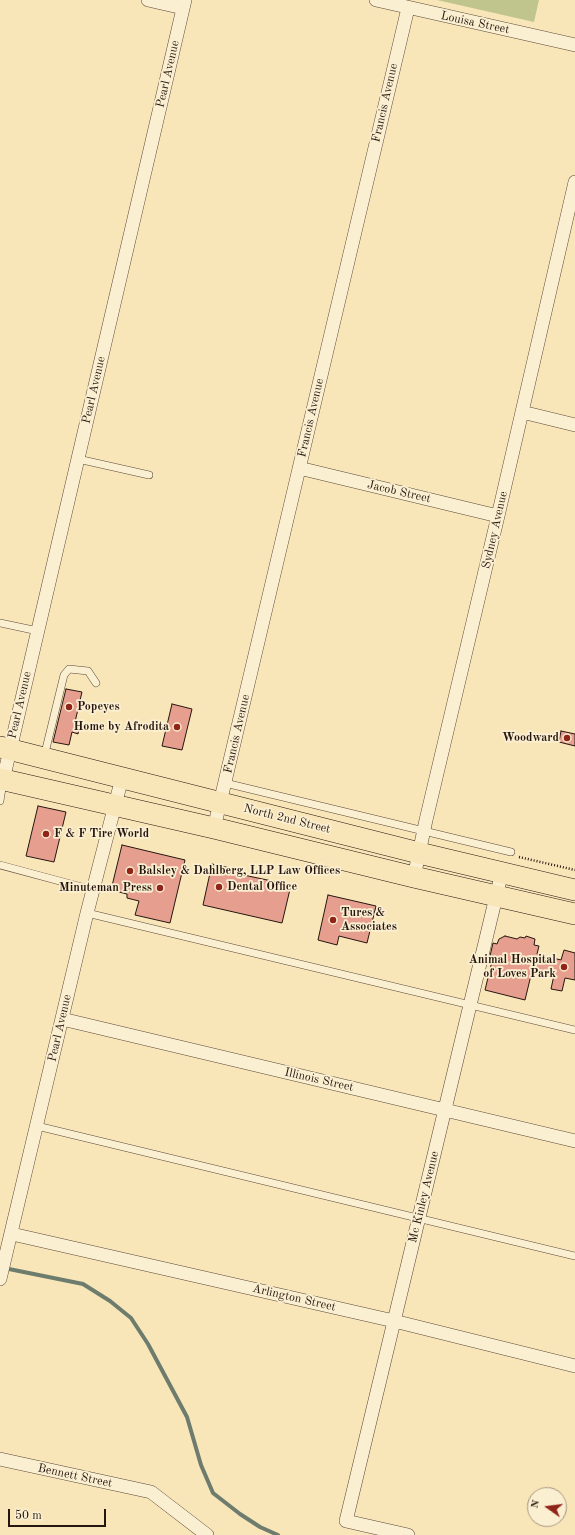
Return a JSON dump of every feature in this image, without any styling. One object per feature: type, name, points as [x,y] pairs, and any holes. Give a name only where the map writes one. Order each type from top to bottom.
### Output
[{"type":"main road","name":"North 2nd Street","points":[[5,748],[122,778],[222,793],[419,853],[575,890]]},
{"type":"main road","points":[[2,780],[214,828],[414,877],[575,914]]},
{"type":"street","points":[[148,0],[184,4]]},
{"type":"street","name":"Louisa Street","points":[[376,0],[575,45]]},
{"type":"street","name":"Pearl Avenue","points":[[2,780],[5,748],[38,631],[184,4]]},
{"type":"street","name":"Francis Avenue","points":[[214,828],[408,8]]},
{"type":"street","name":"Sydney Avenue","points":[[414,877],[575,182]]},
{"type":"street","points":[[522,412],[575,425]]},
{"type":"street","name":"Jacob Street","points":[[299,468],[498,516]]},
{"type":"street","name":"Pearl Avenue","points":[[0,1279],[12,1234],[87,913],[122,778]]},
{"type":"street","name":"Mc Kinley Avenue","points":[[408,1535],[346,1521],[502,872]]},
{"type":"street","name":"Illinois Street","points":[[62,1019],[575,1141]]},
{"type":"street","name":"Arlington Street","points":[[12,1234],[394,1321],[575,1366]]},
{"type":"street","name":"Bennett Street","points":[[0,1459],[151,1492],[207,1535]]},
{"type":"lane","points":[[78,459],[148,475]]},
{"type":"lane","points":[[0,623],[38,631]]},
{"type":"lane","points":[[44,758],[64,675],[69,669],[88,671],[96,683]]},
{"type":"lane","points":[[0,801],[2,780]]},
{"type":"lane","points":[[222,793],[424,832],[511,852]]},
{"type":"lane","points":[[0,865],[93,890]]},
{"type":"lane","points":[[87,913],[575,1030]]},
{"type":"lane","points":[[37,1126],[575,1256]]},
{"type":"path","points":[[519,857],[575,870]]},
{"type":"green space","points":[[437,0],[539,0],[534,22]]},
{"type":"building","name":"Popeyes","points":[[66,689],[82,692],[75,722],[80,723],[78,734],[72,732],[69,745],[53,742]]},
{"type":"building","name":"Home by Afrodita","points":[[172,704],[192,709],[182,750],[162,746]]},
{"type":"building","name":"Woodward","points":[[561,731],[575,734],[575,746],[559,742]]},
{"type":"building","name":"F & F Tire World","points":[[38,806],[66,812],[54,862],[26,856]]},
{"type":"building","name":"Minuteman Press","points":[[122,845],[185,860],[170,923],[135,915],[139,901],[127,898],[127,894],[111,890]]},
{"type":"building","points":[[212,864],[235,869],[234,873],[291,885],[282,923],[203,905]]},
{"type":"building","points":[[328,895],[376,906],[367,943],[339,936],[337,945],[318,940]]},
{"type":"building","points":[[505,936],[517,939],[520,937],[525,938],[526,936],[535,939],[534,945],[539,946],[537,954],[561,960],[564,950],[575,953],[575,980],[565,978],[562,991],[551,989],[554,975],[532,971],[525,1000],[485,990],[493,957],[490,956],[493,943],[497,944],[499,939]]},
{"type":"waterway","points":[[4,1268],[83,1284],[110,1301],[131,1318],[148,1344],[187,1417],[201,1465],[213,1493],[260,1527],[278,1535]]},
{"type":"place","name":"Popeyes","points":[[69,707]]},
{"type":"place","name":"Home by Afrodita","points":[[177,727]]},
{"type":"place","name":"Woodward","points":[[567,738]]},
{"type":"place","name":"F & F Tire World","points":[[46,834]]},
{"type":"place","name":"Balsley & Dahlberg, LLP Law Offices","points":[[130,871]]},
{"type":"place","name":"Dental Office","points":[[219,887]]},
{"type":"place","name":"Minuteman Press","points":[[160,888]]},
{"type":"place","name":"Tures & Associates","points":[[333,920]]},
{"type":"place","name":"Animal Hospital of Loves Park","points":[[564,967]]}]
